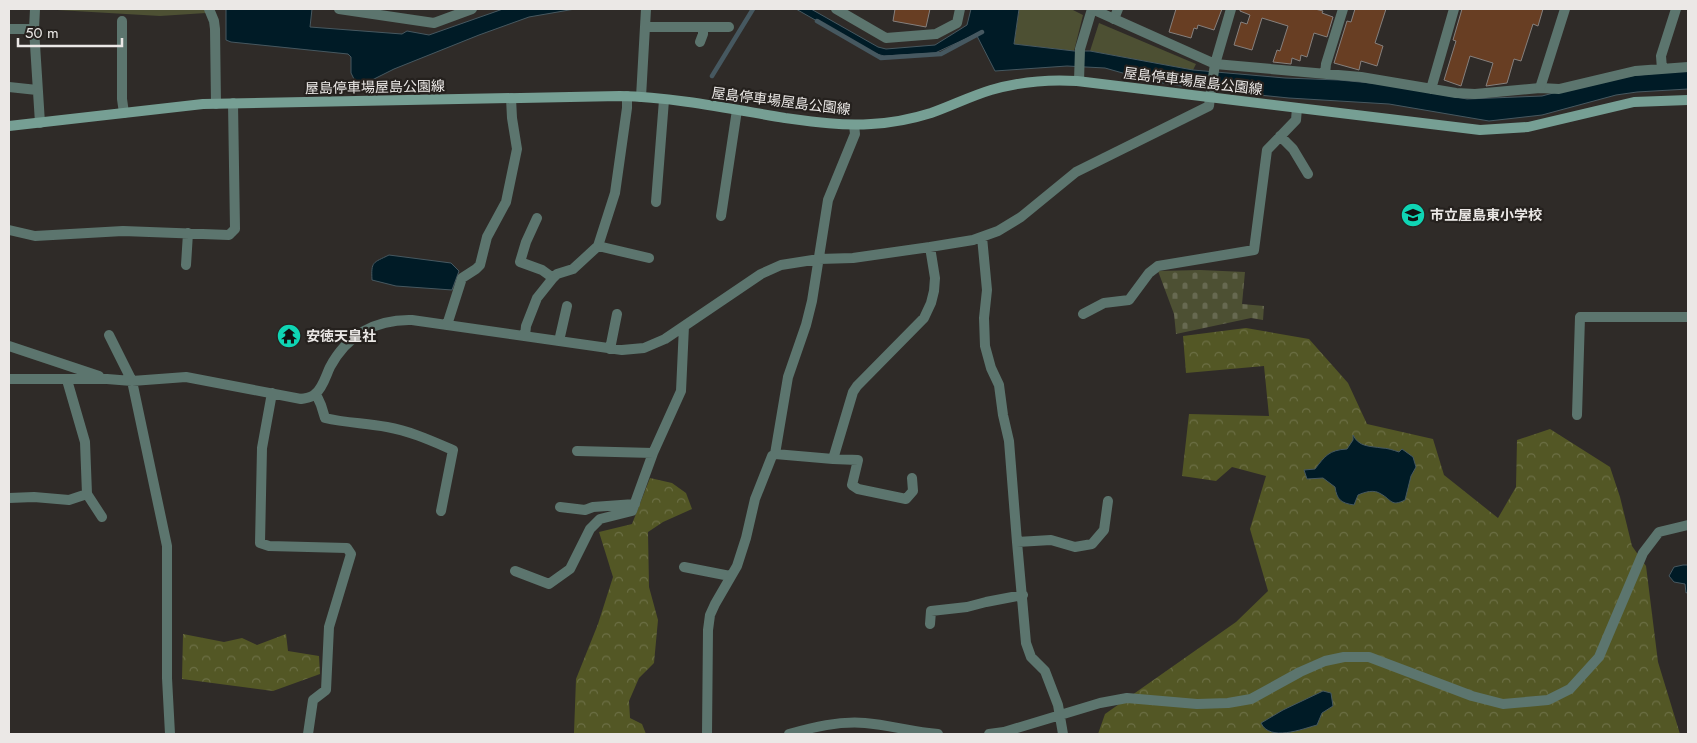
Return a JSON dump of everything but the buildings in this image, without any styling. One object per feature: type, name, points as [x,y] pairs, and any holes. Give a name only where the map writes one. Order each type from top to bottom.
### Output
[{"type":"main road","name":"屋島停車場屋島公園線","points":[[9,126],[186,105],[627,96],[831,124],[854,125],[892,122],[931,113],[974,96],[1008,86],[1042,81],[1079,81],[1464,129],[1496,130],[1528,127],[1634,102],[1688,100]]},
{"type":"street","points":[[35,9],[34,29],[40,123]]},
{"type":"street","points":[[209,9],[215,29],[216,104]]},
{"type":"street","points":[[339,9],[434,23],[472,9]]},
{"type":"street","points":[[418,20],[420,9]]},
{"type":"street","points":[[641,97],[646,9]]},
{"type":"street","points":[[836,9],[886,38],[936,34],[957,23],[960,9]]},
{"type":"street","points":[[1079,81],[1080,49],[1092,9],[1116,14],[1214,64],[1377,79],[1475,94],[1540,88],[1559,89],[1626,72],[1688,67]]},
{"type":"street","points":[[9,379],[107,379],[132,382],[186,377],[309,398],[316,394],[337,355],[344,346],[364,330],[375,325],[400,319],[610,349],[644,348],[665,339],[771,268],[792,262],[853,258],[930,247],[982,237],[1004,228],[1021,217],[1076,172],[1209,106],[1214,64],[1232,9]]},
{"type":"street","points":[[1325,74],[1326,64],[1343,9]]},
{"type":"street","points":[[1431,88],[1454,9]]},
{"type":"street","points":[[1540,88],[1565,9]]},
{"type":"street","points":[[1662,69],[1661,56],[1676,9]]},
{"type":"street","points":[[122,21],[122,99],[124,113]]},
{"type":"street","points":[[645,27],[729,27]]},
{"type":"street","points":[[700,42],[703,27]]},
{"type":"street","points":[[9,29],[34,29]]},
{"type":"street","points":[[9,87],[37,90]]},
{"type":"street","points":[[525,336],[526,326],[537,298],[553,278],[557,274],[573,269],[598,246],[615,193],[627,96]]},
{"type":"street","points":[[446,325],[462,278],[480,265],[490,230],[506,202],[517,150],[511,98]]},
{"type":"street","points":[[656,202],[664,100]]},
{"type":"street","points":[[9,230],[35,236],[123,231],[229,235],[235,229],[233,103]]},
{"type":"street","points":[[1083,314],[1104,303],[1128,300],[1149,273],[1158,266],[1254,250],[1267,150],[1296,120],[1297,108]]},
{"type":"street","points":[[721,216],[737,110]]},
{"type":"street","points":[[708,734],[708,630],[710,615],[737,566],[755,499],[772,456],[775,454],[788,377],[806,325],[812,301],[828,200],[854,134],[854,125]]},
{"type":"street","points":[[1280,136],[1293,150],[1308,174]]},
{"type":"street","points":[[537,218],[526,242],[520,262],[542,270],[553,278]]},
{"type":"street","points":[[186,265],[188,233]]},
{"type":"street","points":[[982,237],[988,290],[984,318],[985,346],[991,368],[999,385],[1008,440],[1026,643],[1031,657],[1045,671],[1058,705],[1063,734]]},
{"type":"street","points":[[598,246],[649,258]]},
{"type":"street","points":[[833,459],[852,392],[924,318],[931,303],[935,278],[930,247]]},
{"type":"street","points":[[559,342],[567,306]]},
{"type":"street","points":[[610,349],[617,314]]},
{"type":"street","points":[[1577,415],[1580,318],[1688,317]]},
{"type":"street","points":[[515,571],[549,584],[570,569],[590,529],[600,519],[632,511],[653,453],[681,391],[684,326]]},
{"type":"street","points":[[108,334],[132,382],[167,546],[167,678],[170,734]]},
{"type":"street","points":[[9,346],[107,379]]},
{"type":"street","points":[[67,380],[85,442],[87,494],[102,518]]},
{"type":"street","points":[[272,393],[262,448],[260,543],[269,546],[347,548],[351,554],[329,627],[326,690],[313,700],[308,734]]},
{"type":"street","points":[[316,394],[325,418],[340,422],[388,427],[416,435],[453,450],[441,511]]},
{"type":"street","points":[[577,451],[653,453]]},
{"type":"street","points":[[775,454],[858,460],[852,485],[858,489],[906,499],[913,491],[912,478]]},
{"type":"street","points":[[9,498],[34,497],[69,500],[87,494]]},
{"type":"street","points":[[1017,542],[1052,540],[1075,546],[1092,544],[1104,530],[1108,501]]},
{"type":"street","points":[[560,507],[585,510],[593,507],[634,504]]},
{"type":"street","points":[[990,734],[1100,703],[1127,698],[1197,704],[1228,703],[1252,699],[1325,660],[1344,657],[1369,657],[1472,696],[1503,704],[1548,700],[1570,689],[1599,657],[1643,553],[1658,532],[1688,525]]},
{"type":"street","points":[[684,567],[730,576]]},
{"type":"street","points":[[930,624],[931,611],[967,607],[1023,595]]},
{"type":"street","points":[[789,734],[817,726],[867,723],[938,734]]},
{"type":"green space","points":[[40,9],[206,9],[206,13],[160,16]]},
{"type":"green space","points":[[1019,9],[1071,9],[1083,15],[1074,51],[1014,44]]},
{"type":"green space","points":[[1099,23],[1196,64],[1193,70],[1090,51]]},
{"type":"green space","points":[[1158,271],[1245,272],[1242,304],[1264,306],[1263,320],[1251,318],[1176,334],[1174,314]]},
{"type":"green space","points":[[1246,328],[1309,339],[1348,383],[1367,424],[1433,439],[1444,475],[1498,518],[1516,487],[1517,440],[1550,429],[1610,467],[1620,497],[1632,546],[1646,566],[1658,662],[1680,734],[1098,734],[1105,714],[1236,622],[1268,591],[1250,529],[1266,476],[1232,467],[1216,481],[1182,476],[1189,414],[1269,416],[1264,366],[1186,373],[1183,336]]},
{"type":"green space","points":[[650,478],[672,483],[686,493],[692,509],[663,522],[648,532],[649,587],[658,620],[654,663],[639,678],[629,701],[630,718],[642,724],[646,734],[575,734],[576,679],[598,624],[613,577],[599,532],[632,524]]},
{"type":"green space","points":[[183,634],[224,642],[242,638],[257,645],[286,634],[288,651],[319,656],[320,674],[273,691],[182,679]]},
{"type":"water","points":[[226,9],[312,9],[310,27],[402,34],[407,31],[429,35],[503,9],[575,9],[529,17],[394,69],[358,87],[351,73],[351,57],[348,54],[226,40]]},
{"type":"water","points":[[796,9],[811,9],[878,47],[886,49],[935,45],[967,25],[971,9],[1019,9],[1014,44],[1090,51],[1193,70],[1381,84],[1467,99],[1542,96],[1610,78],[1688,70],[1688,89],[1616,95],[1542,115],[1489,121],[1389,104],[1289,98],[1199,89],[1151,81],[1105,68],[1067,66],[995,71],[976,34],[935,53],[884,56],[873,53]]},
{"type":"water","points":[[389,255],[451,263],[459,271],[452,290],[396,286],[372,280],[374,263]]},
{"type":"water","points":[[1353,435],[1358,442],[1365,445],[1399,452],[1402,449],[1413,457],[1416,467],[1411,476],[1405,500],[1394,503],[1378,492],[1370,492],[1358,495],[1354,505],[1340,500],[1335,487],[1323,478],[1307,479],[1304,470],[1315,469],[1328,454],[1347,449],[1353,440]]},
{"type":"water","points":[[1688,565],[1688,592],[1686,593],[1685,584],[1674,582],[1669,576],[1674,567]]},
{"type":"water","points":[[1323,691],[1331,693],[1333,706],[1322,713],[1317,725],[1287,733],[1279,733],[1265,729],[1261,723],[1283,710]]},
{"type":"waterway","points":[[712,76],[753,9]]},
{"type":"waterway","points":[[817,21],[881,58],[941,54],[982,32]]},
{"type":"place","name":"市立屋島東小学校","points":[[1413,215]]},
{"type":"place","name":"安徳天皇社","points":[[289,336]]}]
